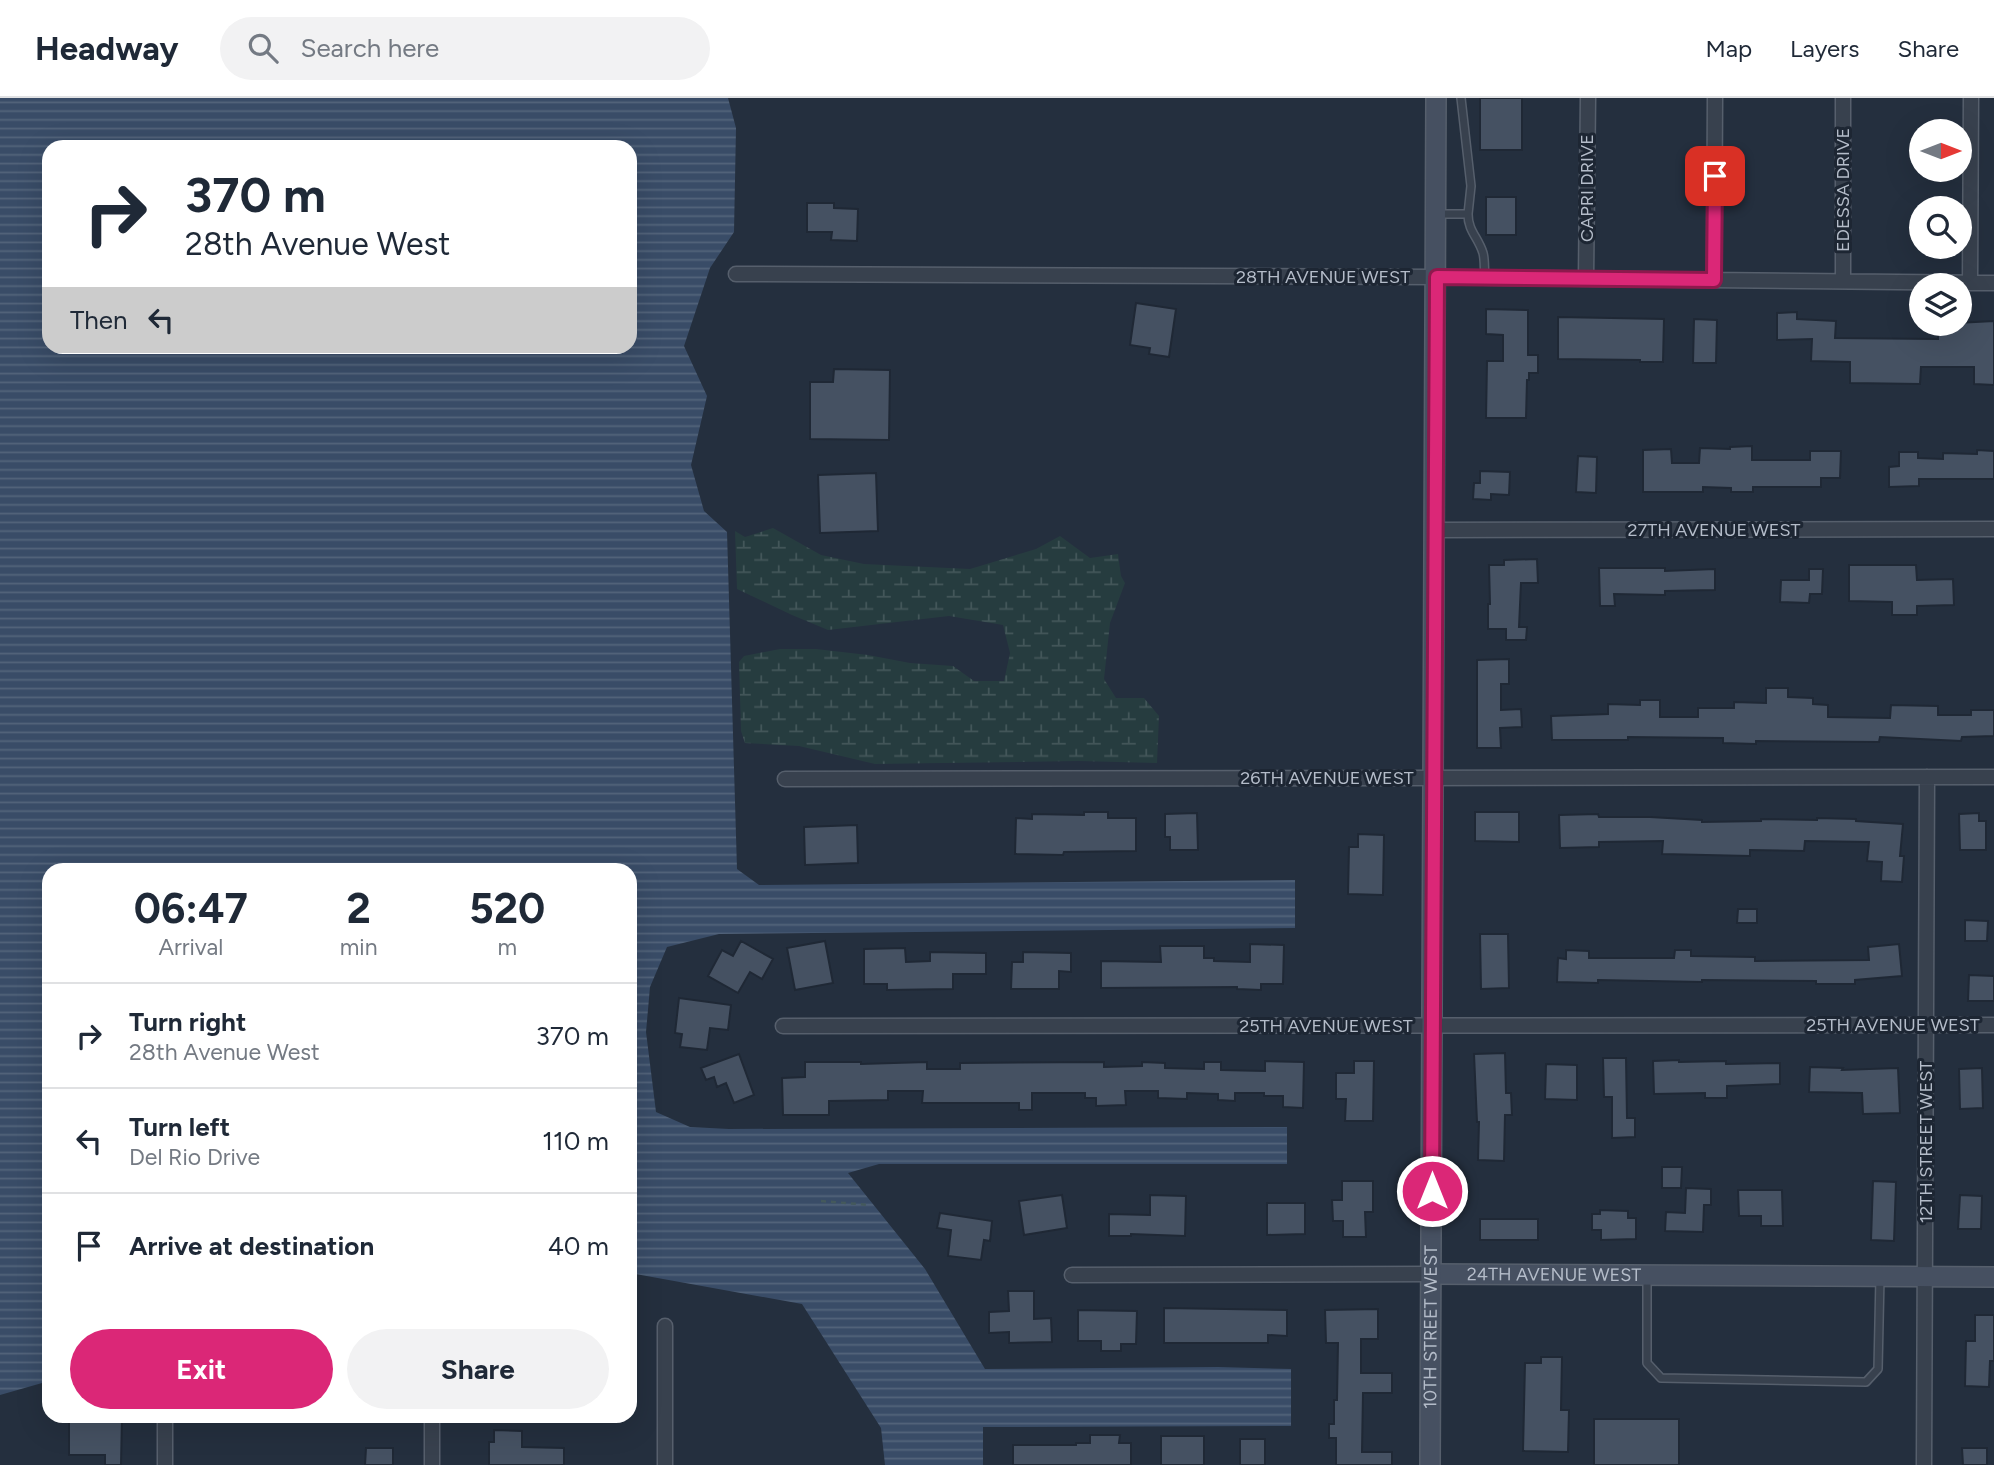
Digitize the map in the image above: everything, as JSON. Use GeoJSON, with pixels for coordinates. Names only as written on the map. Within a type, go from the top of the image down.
{"type":"FeatureCollection","features":[{"type":"Feature","properties":{"kind":"street","name":"10TH STREET WEST"},"geometry":{"type":"LineString","coordinates":[[1430,1465],[1436,98]]}},
{"type":"Feature","properties":{"kind":"street","name":"CAPRI DRIVE"},"geometry":{"type":"LineString","coordinates":[[1586,278],[1588,98]]}},
{"type":"Feature","properties":{"kind":"street"},"geometry":{"type":"LineString","coordinates":[[1714,280],[1715,98]]}},
{"type":"Feature","properties":{"kind":"street","name":"EDESSA DRIVE"},"geometry":{"type":"LineString","coordinates":[[1843,98],[1843,281]]}},
{"type":"Feature","properties":{"kind":"street"},"geometry":{"type":"LineString","coordinates":[[1970,273],[1971,98]]}},
{"type":"Feature","properties":{"kind":"street","name":"28TH AVENUE WEST"},"geometry":{"type":"LineString","coordinates":[[736,274],[1909,282]]}},
{"type":"Feature","properties":{"kind":"street","name":"28TH AVENUE WEST"},"geometry":{"type":"LineString","coordinates":[[1972,283],[1994,283]]}},
{"type":"Feature","properties":{"kind":"street","name":"27TH AVENUE WEST"},"geometry":{"type":"LineString","coordinates":[[1435,530],[1994,529]]}},
{"type":"Feature","properties":{"kind":"street","name":"26TH AVENUE WEST"},"geometry":{"type":"LineString","coordinates":[[785,779],[1994,776]]}},
{"type":"Feature","properties":{"kind":"street","name":"12TH STREET WEST"},"geometry":{"type":"LineString","coordinates":[[1924,1465],[1927,777]]}},
{"type":"Feature","properties":{"kind":"street","name":"25TH AVENUE WEST"},"geometry":{"type":"LineString","coordinates":[[783,1026],[1994,1025]]}},
{"type":"Feature","properties":{"kind":"street","name":"24TH AVENUE WEST"},"geometry":{"type":"LineString","coordinates":[[1072,1275],[1994,1277]]}},
{"type":"Feature","properties":{"kind":"street"},"geometry":{"type":"LineString","coordinates":[[665,1465],[666,1326]]}},
{"type":"Feature","properties":{"kind":"street"},"geometry":{"type":"LineString","coordinates":[[165,1423],[165,1465]]}},
{"type":"Feature","properties":{"kind":"street"},"geometry":{"type":"LineString","coordinates":[[432,1423],[432,1465]]}},
{"type":"Feature","properties":{"kind":"lane"},"geometry":{"type":"LineString","coordinates":[[1461,98],[1471,186],[1468,223],[1484,255],[1485,278]]}},
{"type":"Feature","properties":{"kind":"lane"},"geometry":{"type":"LineString","coordinates":[[1437,214],[1468,214]]}},
{"type":"Feature","properties":{"kind":"lane"},"geometry":{"type":"LineString","coordinates":[[1647,1275],[1647,1363],[1661,1378],[1866,1382],[1878,1369],[1880,1277]]}},
{"type":"Feature","properties":{"kind":"path"},"geometry":{"type":"LineString","coordinates":[[821,1201],[870,1205]]}},
{"type":"Feature","properties":{"kind":"green space"},"geometry":{"type":"Polygon","coordinates":[[[773,528],[821,555],[864,564],[970,569],[1036,549],[1060,536],[1090,558],[1118,554],[1121,576],[1125,583],[1110,623],[1104,679],[1116,698],[1144,698],[1159,716],[1157,763],[1078,761],[875,764],[799,746],[745,743],[741,731],[739,662],[744,656],[780,649],[816,649],[910,663],[953,666],[974,681],[1004,681],[1010,653],[1003,625],[949,616],[828,630],[737,589],[735,531],[745,537],[773,528]]]}},
{"type":"Feature","properties":{"kind":"water"},"geometry":{"type":"Polygon","coordinates":[[[0,98],[728,98],[736,128],[734,232],[710,268],[684,346],[707,396],[691,465],[704,511],[727,532],[737,869],[759,885],[1295,880],[1295,928],[719,934],[667,947],[650,987],[646,1032],[656,1112],[690,1127],[729,1129],[1287,1127],[1287,1164],[879,1164],[848,1173],[925,1269],[985,1369],[1291,1369],[1291,1426],[983,1427],[983,1465],[885,1465],[881,1428],[802,1304],[637,1274],[637,863],[42,863],[42,1383],[0,1395],[0,98]]]}},
{"type":"Feature","properties":{"kind":"building"},"geometry":{"type":"Polygon","coordinates":[[[1480,98],[1522,98],[1522,150],[1480,150],[1480,98]]]}},
{"type":"Feature","properties":{"kind":"building"},"geometry":{"type":"Polygon","coordinates":[[[1486,197],[1516,197],[1516,235],[1486,235],[1486,197]]]}},
{"type":"Feature","properties":{"kind":"building"},"geometry":{"type":"Polygon","coordinates":[[[807,203],[834,203],[834,208],[858,209],[857,241],[831,240],[832,232],[807,232],[807,203]]]}},
{"type":"Feature","properties":{"kind":"building"},"geometry":{"type":"Polygon","coordinates":[[[1136,303],[1176,309],[1169,357],[1149,354],[1150,348],[1130,345],[1136,303]]]}},
{"type":"Feature","properties":{"kind":"building"},"geometry":{"type":"Polygon","coordinates":[[[1486,309],[1528,310],[1528,355],[1538,355],[1538,373],[1529,373],[1527,380],[1526,418],[1486,418],[1487,361],[1503,361],[1503,335],[1486,334],[1486,309]]]}},
{"type":"Feature","properties":{"kind":"building"},"geometry":{"type":"Polygon","coordinates":[[[1797,312],[1797,319],[1836,321],[1835,338],[1938,339],[1938,336],[1972,336],[1972,322],[1994,321],[1994,385],[1974,384],[1974,367],[1921,367],[1920,384],[1850,383],[1850,362],[1811,361],[1812,339],[1777,340],[1777,313],[1797,312]]]}},
{"type":"Feature","properties":{"kind":"building"},"geometry":{"type":"Polygon","coordinates":[[[1558,317],[1664,319],[1663,362],[1558,359],[1558,317]]]}},
{"type":"Feature","properties":{"kind":"building"},"geometry":{"type":"Polygon","coordinates":[[[1694,319],[1717,320],[1716,363],[1693,363],[1694,319]]]}},
{"type":"Feature","properties":{"kind":"building"},"geometry":{"type":"Polygon","coordinates":[[[834,369],[890,370],[889,440],[810,439],[810,382],[833,382],[834,369]]]}},
{"type":"Feature","properties":{"kind":"building"},"geometry":{"type":"Polygon","coordinates":[[[1752,446],[1752,460],[1810,460],[1810,451],[1841,451],[1840,478],[1821,478],[1821,487],[1753,487],[1753,492],[1731,492],[1731,488],[1703,487],[1703,492],[1643,492],[1643,450],[1671,449],[1672,463],[1699,463],[1700,448],[1730,449],[1752,446]]]}},
{"type":"Feature","properties":{"kind":"building"},"geometry":{"type":"Polygon","coordinates":[[[1977,450],[1994,451],[1994,479],[1919,479],[1919,486],[1889,487],[1889,467],[1899,466],[1899,452],[1918,452],[1918,458],[1943,459],[1943,453],[1977,454],[1977,450]]]}},
{"type":"Feature","properties":{"kind":"building"},"geometry":{"type":"Polygon","coordinates":[[[1578,456],[1597,457],[1596,493],[1576,492],[1578,456]]]}},
{"type":"Feature","properties":{"kind":"building"},"geometry":{"type":"Polygon","coordinates":[[[1480,471],[1510,472],[1509,495],[1491,494],[1491,500],[1473,499],[1474,483],[1480,483],[1480,471]]]}},
{"type":"Feature","properties":{"kind":"building"},"geometry":{"type":"Polygon","coordinates":[[[876,473],[878,531],[820,533],[818,475],[876,473]]]}},
{"type":"Feature","properties":{"kind":"building"},"geometry":{"type":"Polygon","coordinates":[[[1537,559],[1538,583],[1521,583],[1519,627],[1527,627],[1526,640],[1506,640],[1506,629],[1488,629],[1489,565],[1504,565],[1504,560],[1537,559]]]}},
{"type":"Feature","properties":{"kind":"building"},"geometry":{"type":"Polygon","coordinates":[[[1849,565],[1916,565],[1917,580],[1953,579],[1954,605],[1917,606],[1917,615],[1892,615],[1892,602],[1849,601],[1849,565]]]}},
{"type":"Feature","properties":{"kind":"building"},"geometry":{"type":"Polygon","coordinates":[[[1599,568],[1665,568],[1665,571],[1715,569],[1715,590],[1665,591],[1665,595],[1614,594],[1615,606],[1600,606],[1599,568]]]}},
{"type":"Feature","properties":{"kind":"building"},"geometry":{"type":"Polygon","coordinates":[[[1809,569],[1823,569],[1822,594],[1810,594],[1809,603],[1780,602],[1781,580],[1809,580],[1809,569]]]}},
{"type":"Feature","properties":{"kind":"building"},"geometry":{"type":"Polygon","coordinates":[[[1509,659],[1509,684],[1501,684],[1501,710],[1521,709],[1522,727],[1500,728],[1501,748],[1477,748],[1477,660],[1509,659]]]}},
{"type":"Feature","properties":{"kind":"building"},"geometry":{"type":"Polygon","coordinates":[[[1766,688],[1788,688],[1788,697],[1813,698],[1813,704],[1828,705],[1828,717],[1890,718],[1891,705],[1938,706],[1938,715],[1971,715],[1971,710],[1994,710],[1994,736],[1962,737],[1961,741],[1880,737],[1879,742],[1756,741],[1756,744],[1723,743],[1723,738],[1628,737],[1628,740],[1552,740],[1551,716],[1608,714],[1608,704],[1640,705],[1640,700],[1660,700],[1660,717],[1698,717],[1698,708],[1734,708],[1734,702],[1766,703],[1766,688]]]}},
{"type":"Feature","properties":{"kind":"building"},"geometry":{"type":"Polygon","coordinates":[[[1084,812],[1108,812],[1108,818],[1136,818],[1136,851],[1064,852],[1063,855],[1015,854],[1016,818],[1032,819],[1032,814],[1084,815],[1084,812]]]}},
{"type":"Feature","properties":{"kind":"building"},"geometry":{"type":"Polygon","coordinates":[[[1475,812],[1519,812],[1519,842],[1475,841],[1475,812]]]}},
{"type":"Feature","properties":{"kind":"building"},"geometry":{"type":"Polygon","coordinates":[[[1197,813],[1198,850],[1170,850],[1170,837],[1165,837],[1165,814],[1197,813]]]}},
{"type":"Feature","properties":{"kind":"building"},"geometry":{"type":"Polygon","coordinates":[[[1979,813],[1979,821],[1986,821],[1986,850],[1960,850],[1959,814],[1979,813]]]}},
{"type":"Feature","properties":{"kind":"building"},"geometry":{"type":"Polygon","coordinates":[[[1598,814],[1599,817],[1650,817],[1702,822],[1817,818],[1903,824],[1900,856],[1904,856],[1902,882],[1881,881],[1882,862],[1867,861],[1869,842],[1805,841],[1804,851],[1750,850],[1750,856],[1662,854],[1663,841],[1599,842],[1599,847],[1560,848],[1559,815],[1598,814]]]}},
{"type":"Feature","properties":{"kind":"building"},"geometry":{"type":"Polygon","coordinates":[[[857,825],[858,863],[805,865],[804,827],[857,825]]]}},
{"type":"Feature","properties":{"kind":"building"},"geometry":{"type":"Polygon","coordinates":[[[1358,834],[1384,835],[1383,895],[1348,894],[1349,847],[1358,847],[1358,834]]]}},
{"type":"Feature","properties":{"kind":"building"},"geometry":{"type":"Polygon","coordinates":[[[1738,909],[1757,909],[1757,923],[1737,923],[1738,909]]]}},
{"type":"Feature","properties":{"kind":"building"},"geometry":{"type":"Polygon","coordinates":[[[1965,920],[1988,921],[1987,941],[1965,941],[1965,920]]]}},
{"type":"Feature","properties":{"kind":"building"},"geometry":{"type":"Polygon","coordinates":[[[1480,934],[1508,934],[1509,988],[1481,989],[1480,934]]]}},
{"type":"Feature","properties":{"kind":"building"},"geometry":{"type":"Polygon","coordinates":[[[741,941],[773,959],[762,979],[750,972],[738,993],[708,976],[722,950],[733,956],[741,941]]]}},
{"type":"Feature","properties":{"kind":"building"},"geometry":{"type":"Polygon","coordinates":[[[825,941],[833,983],[795,990],[787,948],[825,941]]]}},
{"type":"Feature","properties":{"kind":"building"},"geometry":{"type":"Polygon","coordinates":[[[1250,944],[1284,945],[1283,984],[1261,984],[1261,990],[1237,987],[1101,988],[1101,961],[1161,962],[1160,946],[1204,946],[1204,958],[1214,958],[1214,961],[1250,962],[1250,944]]]}},
{"type":"Feature","properties":{"kind":"building"},"geometry":{"type":"Polygon","coordinates":[[[1899,944],[1902,976],[1855,980],[1855,984],[1702,980],[1557,982],[1558,958],[1566,959],[1566,950],[1589,951],[1589,958],[1674,958],[1675,950],[1691,950],[1691,956],[1755,957],[1755,961],[1869,960],[1868,947],[1899,944]]]}},
{"type":"Feature","properties":{"kind":"building"},"geometry":{"type":"Polygon","coordinates":[[[905,948],[906,962],[930,961],[930,952],[986,953],[986,974],[953,974],[953,989],[887,990],[887,984],[864,984],[864,949],[905,948]]]}},
{"type":"Feature","properties":{"kind":"building"},"geometry":{"type":"Polygon","coordinates":[[[1023,952],[1071,953],[1071,972],[1059,971],[1059,989],[1011,989],[1012,962],[1023,962],[1023,952]]]}},
{"type":"Feature","properties":{"kind":"building"},"geometry":{"type":"Polygon","coordinates":[[[1969,975],[1994,976],[1994,1001],[1968,1001],[1969,975]]]}},
{"type":"Feature","properties":{"kind":"building"},"geometry":{"type":"Polygon","coordinates":[[[679,998],[731,1005],[728,1030],[710,1028],[707,1050],[680,1047],[682,1034],[675,1033],[679,998]]]}},
{"type":"Feature","properties":{"kind":"building"},"geometry":{"type":"Polygon","coordinates":[[[1505,1053],[1506,1093],[1511,1093],[1512,1115],[1505,1115],[1504,1161],[1478,1160],[1479,1122],[1474,1054],[1505,1053]]]}},
{"type":"Feature","properties":{"kind":"building"},"geometry":{"type":"Polygon","coordinates":[[[739,1054],[754,1095],[734,1103],[726,1083],[717,1087],[714,1077],[706,1080],[701,1068],[739,1054]]]}},
{"type":"Feature","properties":{"kind":"building"},"geometry":{"type":"Polygon","coordinates":[[[1603,1058],[1626,1058],[1627,1118],[1635,1118],[1635,1137],[1612,1138],[1612,1097],[1604,1097],[1603,1058]]]}},
{"type":"Feature","properties":{"kind":"building"},"geometry":{"type":"Polygon","coordinates":[[[1265,1061],[1304,1062],[1303,1108],[1283,1107],[1283,1096],[1264,1096],[1264,1093],[1235,1093],[1235,1101],[1218,1100],[1218,1094],[1187,1093],[1187,1099],[1158,1098],[1158,1091],[1125,1091],[1126,1105],[1096,1106],[1096,1098],[1085,1098],[1085,1093],[1032,1093],[1032,1110],[1019,1110],[1019,1103],[922,1103],[923,1091],[888,1091],[888,1100],[829,1101],[829,1115],[783,1115],[782,1078],[805,1077],[805,1062],[927,1062],[927,1069],[960,1069],[960,1063],[1104,1062],[1104,1067],[1142,1066],[1142,1062],[1165,1063],[1165,1068],[1204,1069],[1204,1062],[1221,1062],[1221,1070],[1265,1071],[1265,1061]]]}},
{"type":"Feature","properties":{"kind":"building"},"geometry":{"type":"Polygon","coordinates":[[[1354,1061],[1374,1061],[1373,1121],[1345,1121],[1346,1099],[1336,1099],[1336,1073],[1354,1073],[1354,1061]]]}},
{"type":"Feature","properties":{"kind":"building"},"geometry":{"type":"Polygon","coordinates":[[[1653,1061],[1726,1061],[1726,1064],[1780,1063],[1780,1084],[1727,1086],[1727,1098],[1705,1098],[1705,1093],[1654,1094],[1653,1061]]]}},
{"type":"Feature","properties":{"kind":"building"},"geometry":{"type":"Polygon","coordinates":[[[1546,1064],[1577,1065],[1577,1100],[1545,1099],[1546,1064]]]}},
{"type":"Feature","properties":{"kind":"building"},"geometry":{"type":"Polygon","coordinates":[[[1810,1067],[1843,1068],[1842,1070],[1898,1068],[1900,1113],[1863,1114],[1862,1093],[1809,1092],[1810,1067]]]}},
{"type":"Feature","properties":{"kind":"building"},"geometry":{"type":"Polygon","coordinates":[[[1982,1068],[1983,1108],[1960,1109],[1959,1069],[1982,1068]]]}},
{"type":"Feature","properties":{"kind":"building"},"geometry":{"type":"Polygon","coordinates":[[[1662,1167],[1682,1167],[1681,1188],[1662,1188],[1662,1167]]]}},
{"type":"Feature","properties":{"kind":"building"},"geometry":{"type":"Polygon","coordinates":[[[1342,1181],[1373,1181],[1373,1212],[1365,1212],[1366,1237],[1343,1237],[1343,1221],[1333,1221],[1332,1200],[1342,1200],[1342,1181]]]}},
{"type":"Feature","properties":{"kind":"building"},"geometry":{"type":"Polygon","coordinates":[[[1873,1181],[1896,1182],[1894,1241],[1871,1240],[1873,1181]]]}},
{"type":"Feature","properties":{"kind":"building"},"geometry":{"type":"Polygon","coordinates":[[[1686,1188],[1711,1189],[1711,1205],[1704,1205],[1703,1232],[1665,1231],[1666,1212],[1685,1213],[1686,1188]]]}},
{"type":"Feature","properties":{"kind":"building"},"geometry":{"type":"Polygon","coordinates":[[[1738,1190],[1782,1190],[1783,1226],[1761,1226],[1761,1216],[1739,1216],[1738,1190]]]}},
{"type":"Feature","properties":{"kind":"building"},"geometry":{"type":"Polygon","coordinates":[[[1062,1195],[1067,1228],[1024,1235],[1019,1201],[1062,1195]]]}},
{"type":"Feature","properties":{"kind":"building"},"geometry":{"type":"Polygon","coordinates":[[[1150,1195],[1186,1196],[1185,1236],[1109,1236],[1109,1214],[1150,1215],[1150,1195]]]}},
{"type":"Feature","properties":{"kind":"building"},"geometry":{"type":"Polygon","coordinates":[[[1960,1195],[1982,1196],[1981,1229],[1958,1229],[1960,1195]]]}},
{"type":"Feature","properties":{"kind":"building"},"geometry":{"type":"Polygon","coordinates":[[[1267,1203],[1305,1203],[1305,1234],[1267,1235],[1267,1203]]]}},
{"type":"Feature","properties":{"kind":"building"},"geometry":{"type":"Polygon","coordinates":[[[1600,1210],[1628,1211],[1628,1218],[1636,1218],[1636,1239],[1601,1240],[1601,1230],[1592,1230],[1592,1214],[1600,1214],[1600,1210]]]}},
{"type":"Feature","properties":{"kind":"building"},"geometry":{"type":"Polygon","coordinates":[[[940,1213],[992,1221],[990,1241],[984,1240],[981,1260],[948,1256],[951,1230],[937,1228],[940,1213]]]}},
{"type":"Feature","properties":{"kind":"building"},"geometry":{"type":"Polygon","coordinates":[[[1480,1219],[1538,1219],[1538,1240],[1480,1240],[1480,1219]]]}},
{"type":"Feature","properties":{"kind":"building"},"geometry":{"type":"Polygon","coordinates":[[[1008,1291],[1034,1291],[1034,1319],[1051,1318],[1052,1342],[1009,1343],[1009,1332],[989,1333],[989,1312],[1009,1311],[1008,1291]]]}},
{"type":"Feature","properties":{"kind":"building"},"geometry":{"type":"Polygon","coordinates":[[[1164,1308],[1287,1310],[1287,1336],[1268,1335],[1268,1343],[1164,1343],[1164,1308]]]}},
{"type":"Feature","properties":{"kind":"building"},"geometry":{"type":"Polygon","coordinates":[[[1378,1309],[1378,1339],[1361,1339],[1361,1373],[1392,1373],[1392,1393],[1363,1393],[1362,1452],[1392,1452],[1392,1465],[1336,1465],[1336,1438],[1329,1438],[1329,1424],[1334,1424],[1334,1400],[1337,1400],[1338,1343],[1326,1343],[1325,1310],[1378,1309]]]}},
{"type":"Feature","properties":{"kind":"building"},"geometry":{"type":"Polygon","coordinates":[[[1078,1310],[1137,1311],[1136,1344],[1121,1344],[1121,1351],[1101,1351],[1101,1341],[1078,1341],[1078,1310]]]}},
{"type":"Feature","properties":{"kind":"building"},"geometry":{"type":"Polygon","coordinates":[[[1975,1315],[1994,1315],[1994,1361],[1990,1361],[1989,1387],[1965,1386],[1966,1341],[1975,1341],[1975,1315]]]}},
{"type":"Feature","properties":{"kind":"building"},"geometry":{"type":"Polygon","coordinates":[[[1541,1357],[1562,1357],[1561,1410],[1569,1410],[1568,1452],[1523,1451],[1525,1363],[1541,1363],[1541,1357]]]}},
{"type":"Feature","properties":{"kind":"building"},"geometry":{"type":"Polygon","coordinates":[[[1594,1419],[1679,1419],[1679,1465],[1594,1465],[1594,1419]]]}},
{"type":"Feature","properties":{"kind":"building"},"geometry":{"type":"Polygon","coordinates":[[[69,1423],[122,1423],[121,1465],[105,1465],[105,1455],[69,1455],[69,1423]]]}},
{"type":"Feature","properties":{"kind":"building"},"geometry":{"type":"Polygon","coordinates":[[[494,1430],[522,1431],[522,1447],[564,1448],[564,1465],[489,1465],[489,1442],[494,1442],[494,1430]]]}},
{"type":"Feature","properties":{"kind":"building"},"geometry":{"type":"Polygon","coordinates":[[[1090,1435],[1120,1435],[1119,1443],[1131,1443],[1131,1465],[1013,1465],[1013,1445],[1076,1445],[1090,1443],[1090,1435]]]}},
{"type":"Feature","properties":{"kind":"building"},"geometry":{"type":"Polygon","coordinates":[[[1161,1436],[1204,1436],[1204,1465],[1161,1465],[1161,1436]]]}},
{"type":"Feature","properties":{"kind":"building"},"geometry":{"type":"Polygon","coordinates":[[[1240,1439],[1265,1439],[1265,1465],[1240,1465],[1240,1439]]]}},
{"type":"Feature","properties":{"kind":"building"},"geometry":{"type":"Polygon","coordinates":[[[366,1448],[393,1448],[393,1465],[365,1465],[366,1448]]]}},
{"type":"Feature","properties":{"kind":"building"},"geometry":{"type":"Polygon","coordinates":[[[1962,1448],[1987,1448],[1987,1465],[1963,1465],[1962,1448]]]}},
{"type":"Feature","properties":{"kind":"route"},"geometry":{"type":"LineString","coordinates":[[1432,1191],[1437,277],[1714,280],[1715,176]]}}]}
